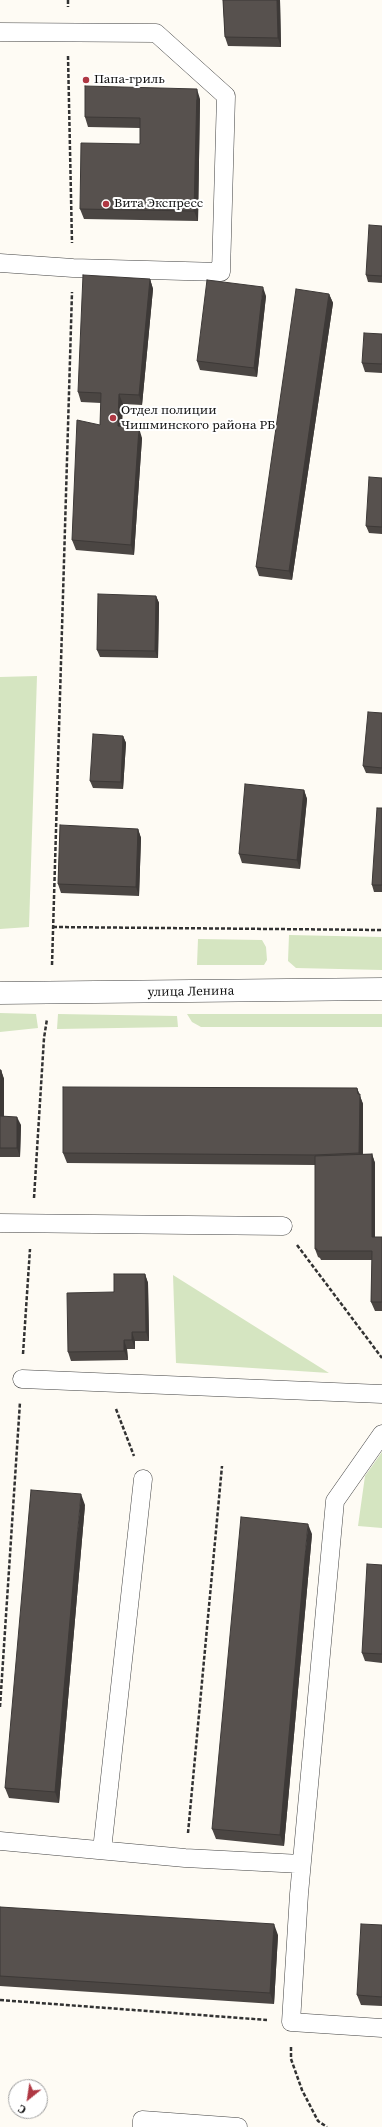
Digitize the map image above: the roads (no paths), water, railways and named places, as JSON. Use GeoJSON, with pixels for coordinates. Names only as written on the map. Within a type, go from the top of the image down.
{"type":"FeatureCollection","features":[{"type":"Feature","properties":{"kind":"street","name":"улица Ленина"},"geometry":{"type":"LineString","coordinates":[[0,993],[51,994],[382,989]]}},
{"type":"Feature","properties":{"kind":"lane"},"geometry":{"type":"LineString","coordinates":[[0,32],[156,33],[226,96],[221,272],[73,268],[0,263]]}},
{"type":"Feature","properties":{"kind":"lane"},"geometry":{"type":"LineString","coordinates":[[0,1223],[283,1226]]}},
{"type":"Feature","properties":{"kind":"lane"},"geometry":{"type":"LineString","coordinates":[[22,1380],[106,1382],[382,1394]]}},
{"type":"Feature","properties":{"kind":"lane"},"geometry":{"type":"LineString","coordinates":[[382,1434],[335,1501],[301,1864],[291,2022],[382,2028]]}},
{"type":"Feature","properties":{"kind":"lane"},"geometry":{"type":"LineString","coordinates":[[102,1850],[142,1479]]}},
{"type":"Feature","properties":{"kind":"lane"},"geometry":{"type":"LineString","coordinates":[[0,1841],[185,1858],[301,1864]]}},
{"type":"Feature","properties":{"kind":"lane"},"geometry":{"type":"LineString","coordinates":[[142,2127],[142,2120],[238,2127]]}},
{"type":"Feature","properties":{"kind":"place","name":"Папа-гриль"},"geometry":{"type":"Point","coordinates":[86,80]}},
{"type":"Feature","properties":{"kind":"place","name":"Вита Экспресс"},"geometry":{"type":"Point","coordinates":[106,204]}},
{"type":"Feature","properties":{"kind":"place","name":"Отдел полиции Чишминского района РБ"},"geometry":{"type":"Point","coordinates":[113,418]}}]}
